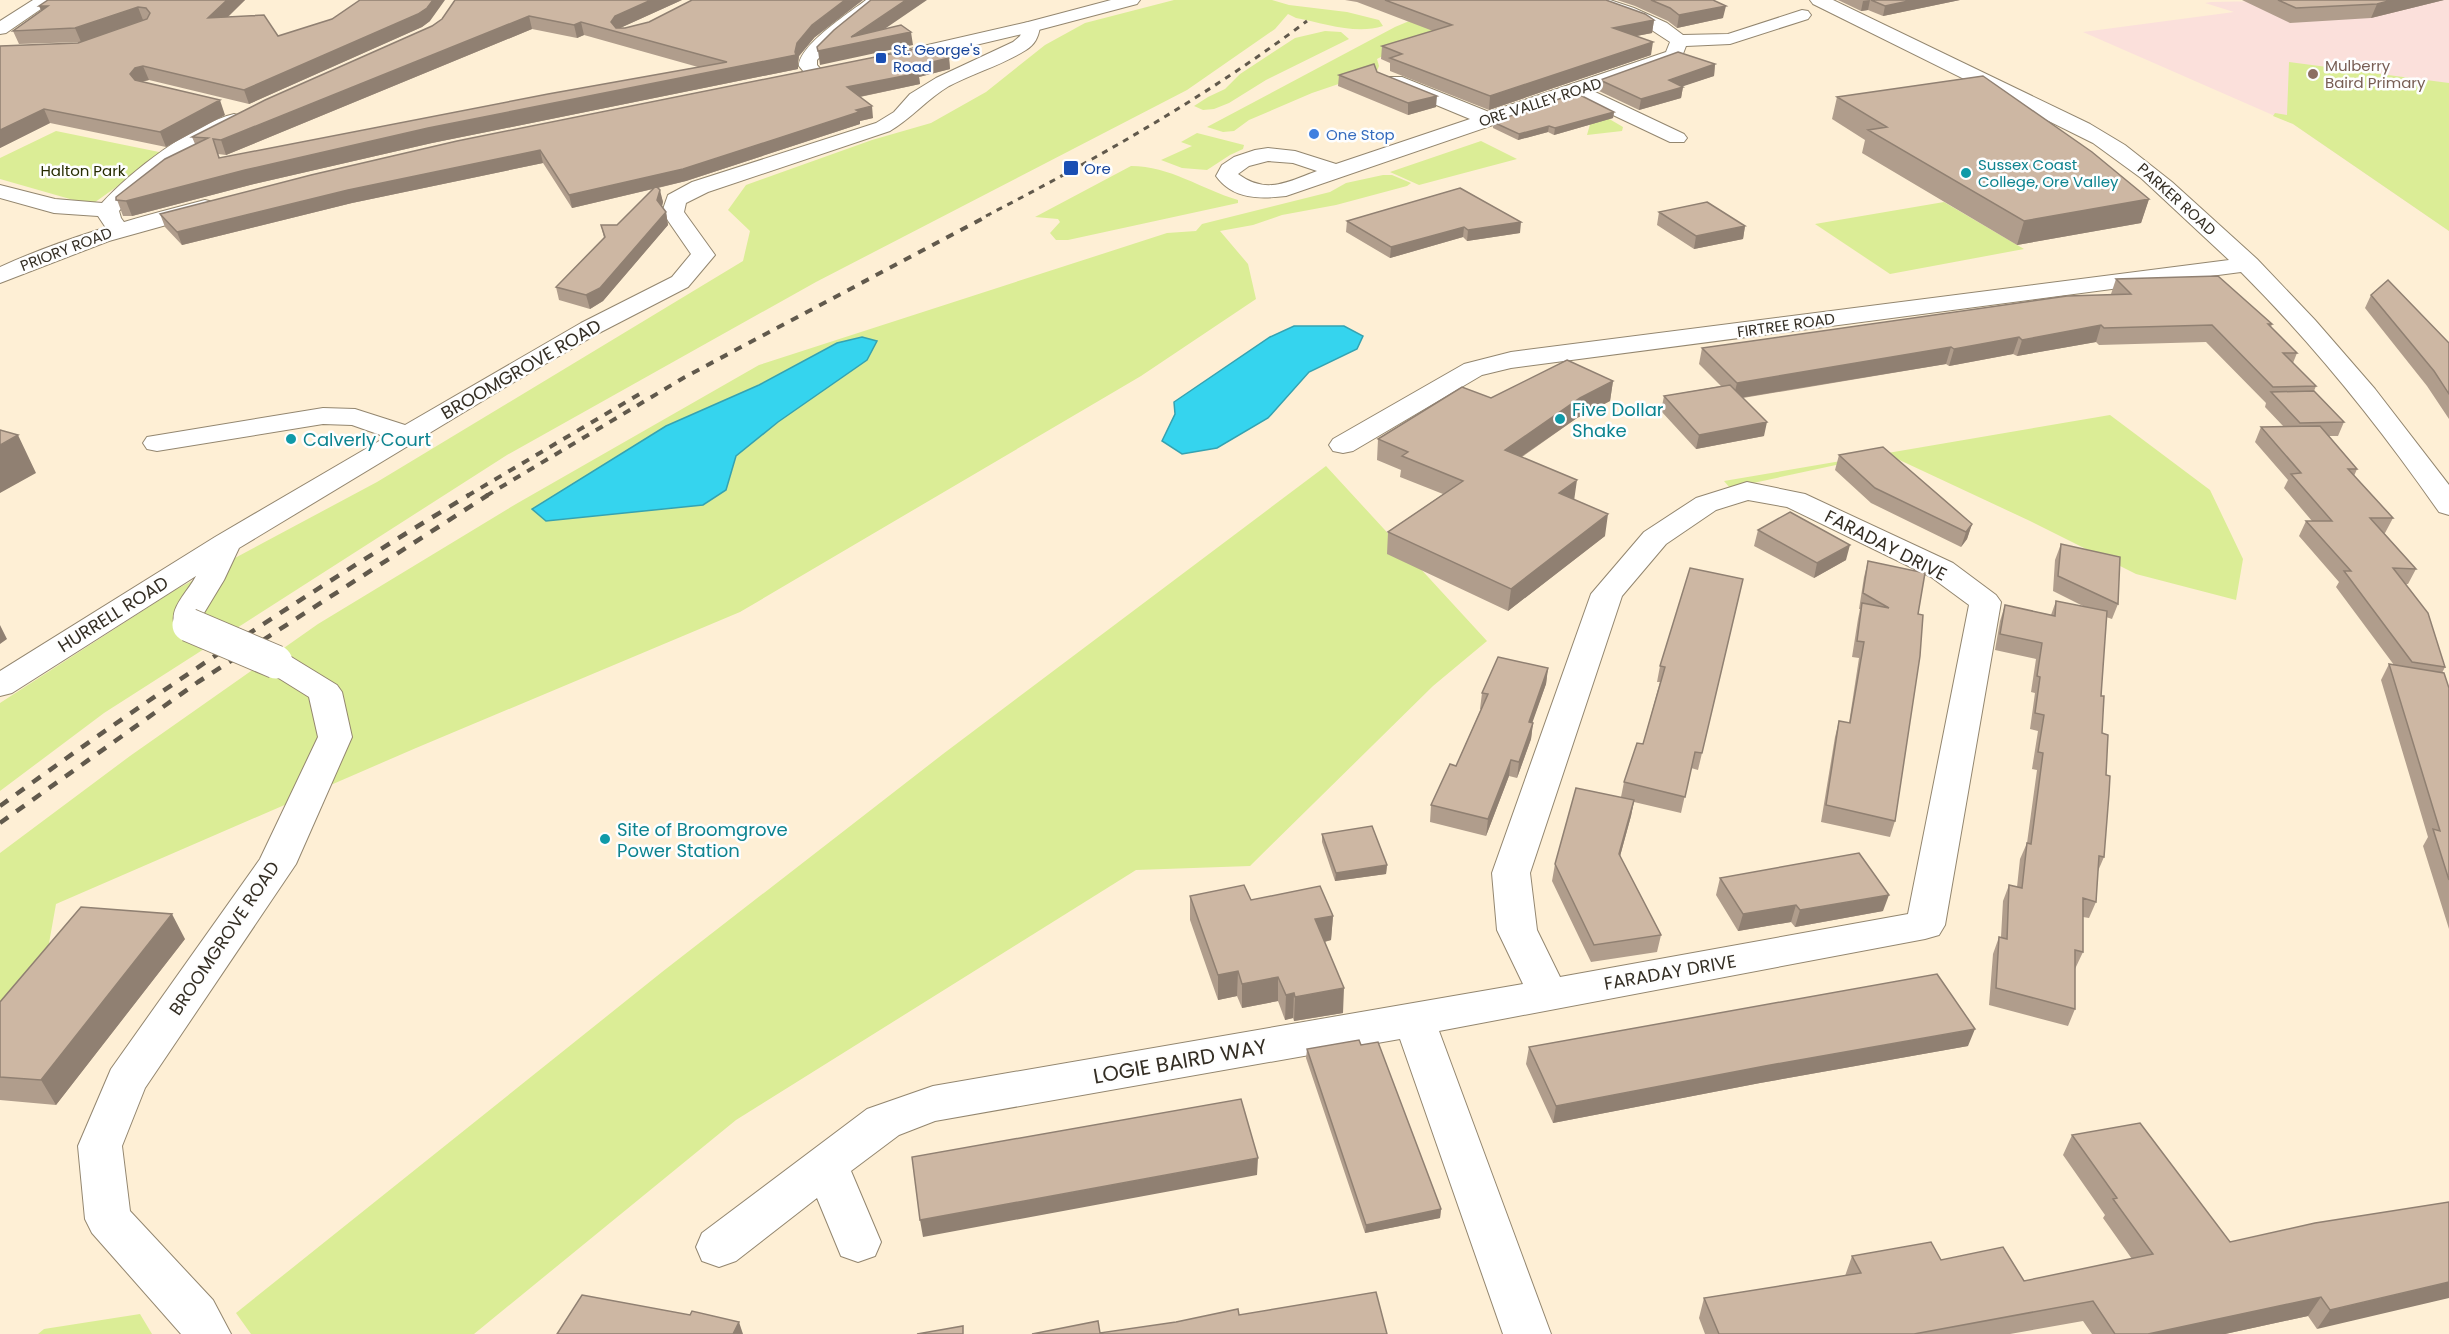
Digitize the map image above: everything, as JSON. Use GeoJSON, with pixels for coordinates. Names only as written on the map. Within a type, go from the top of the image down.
{"type":"FeatureCollection","features":[{"type":"Feature","properties":{"kind":"street"},"geometry":{"type":"LineString","coordinates":[[0,29],[45,0]]}},
{"type":"Feature","properties":{"kind":"street"},"geometry":{"type":"LineString","coordinates":[[816,74],[808,66],[808,59],[828,38],[877,0]]}},
{"type":"Feature","properties":{"kind":"street"},"geometry":{"type":"LineString","coordinates":[[872,63],[1031,27],[1131,0]]}},
{"type":"Feature","properties":{"kind":"street"},"geometry":{"type":"LineString","coordinates":[[1594,0],[1659,26],[1679,41],[1730,39],[1802,15]]}},
{"type":"Feature","properties":{"kind":"street","name":"PARKER ROAD"},"geometry":{"type":"LineString","coordinates":[[1819,0],[2100,138],[2158,179],[2249,264],[2313,330],[2382,413],[2449,506]]}},
{"type":"Feature","properties":{"kind":"street","name":"BROOMGROVE ROAD"},"geometry":{"type":"LineString","coordinates":[[207,1334],[196,1315],[108,1219],[100,1146],[126,1081],[277,864],[335,737],[326,692],[276,662],[189,625],[188,613],[209,580],[226,543],[590,327],[680,282],[703,255],[673,212],[676,200],[700,187],[883,127],[901,116],[917,98],[934,87],[1019,46],[1029,38],[1031,27]]}},
{"type":"Feature","properties":{"kind":"street","name":"ORE VALLEY ROAD"},"geometry":{"type":"LineString","coordinates":[[1335,171],[1659,62],[1674,55],[1679,41]]}},
{"type":"Feature","properties":{"kind":"street"},"geometry":{"type":"LineString","coordinates":[[794,79],[838,70]]}},
{"type":"Feature","properties":{"kind":"street"},"geometry":{"type":"LineString","coordinates":[[1384,77],[1488,119]]}},
{"type":"Feature","properties":{"kind":"street"},"geometry":{"type":"LineString","coordinates":[[1576,90],[1677,138]]}},
{"type":"Feature","properties":{"kind":"street","name":"PRIORY ROAD"},"geometry":{"type":"LineString","coordinates":[[0,276],[113,219],[124,191],[165,158],[250,112],[223,106]]}},
{"type":"Feature","properties":{"kind":"street"},"geometry":{"type":"LineString","coordinates":[[0,190],[54,206],[113,219],[218,203]]}},
{"type":"Feature","properties":{"kind":"street","name":"FIRTREE ROAD"},"geometry":{"type":"LineString","coordinates":[[1343,445],[1473,369],[1511,360],[2249,264]]}},
{"type":"Feature","properties":{"kind":"street"},"geometry":{"type":"LineString","coordinates":[[157,443],[323,416],[355,417],[408,435]]}},
{"type":"Feature","properties":{"kind":"street","name":"FARADAY DRIVE"},"geometry":{"type":"LineString","coordinates":[[1747,491],[1796,500],[1942,570],[1985,602],[1925,925],[1550,995],[1517,930],[1511,873],[1607,594],[1655,538],[1706,504],[1747,491]]}},
{"type":"Feature","properties":{"kind":"street","name":"HURRELL ROAD"},"geometry":{"type":"LineString","coordinates":[[0,686],[226,543]]}},
{"type":"Feature","properties":{"kind":"street","name":"LOGIE BAIRD WAY"},"geometry":{"type":"LineString","coordinates":[[719,1247],[884,1122],[933,1104],[1550,995]]}},
{"type":"Feature","properties":{"kind":"street"},"geometry":{"type":"LineString","coordinates":[[1414,1020],[1527,1334]]}},
{"type":"Feature","properties":{"kind":"street"},"geometry":{"type":"LineString","coordinates":[[826,1165],[858,1242]]}},
{"type":"Feature","properties":{"kind":"shaded area","name":"Mulberry Baird Primary"},"geometry":{"type":"Polygon","coordinates":[[[2449,0],[2449,231],[2293,124],[2083,32],[2234,12],[2205,3],[2211,2],[2449,0]]]}},
{"type":"Feature","properties":{"kind":"green space"},"geometry":{"type":"Polygon","coordinates":[[[1174,0],[1272,0],[1289,5],[1347,12],[1379,20],[1383,26],[1351,29],[1296,18],[1288,14],[1275,29],[1187,90],[816,282],[507,455],[104,713],[0,791],[0,703],[175,590],[377,482],[743,261],[750,231],[728,210],[746,185],[872,140],[931,123],[986,92],[1045,45],[1085,23],[1174,0]]]}},
{"type":"Feature","properties":{"kind":"green space"},"geometry":{"type":"Polygon","coordinates":[[[1459,0],[1551,0],[1400,47],[1377,59],[1379,66],[1377,71],[1312,93],[1249,120],[1234,131],[1223,132],[1207,127],[1395,27],[1459,0]]]}},
{"type":"Feature","properties":{"kind":"green space"},"geometry":{"type":"Polygon","coordinates":[[[1325,31],[1341,32],[1349,39],[1266,80],[1229,103],[1214,109],[1203,110],[1194,106],[1225,89],[1240,74],[1295,38],[1325,31]]]}},
{"type":"Feature","properties":{"kind":"green space"},"geometry":{"type":"Polygon","coordinates":[[[2289,62],[2449,83],[2449,231],[2293,124],[2273,116],[2275,113],[2287,115],[2289,62]]]}},
{"type":"Feature","properties":{"kind":"green space"},"geometry":{"type":"Polygon","coordinates":[[[1594,110],[1623,127],[1622,131],[1587,135],[1594,110]]]}},
{"type":"Feature","properties":{"kind":"green space","name":"Halton Park"},"geometry":{"type":"Polygon","coordinates":[[[56,131],[164,153],[91,205],[0,179],[0,158],[56,131]]]}},
{"type":"Feature","properties":{"kind":"green space"},"geometry":{"type":"Polygon","coordinates":[[[1197,133],[1244,145],[1243,149],[1207,170],[1182,168],[1161,160],[1192,146],[1181,142],[1197,133]]]}},
{"type":"Feature","properties":{"kind":"green space"},"geometry":{"type":"Polygon","coordinates":[[[1481,141],[1517,159],[1419,185],[1390,172],[1481,141]]]}},
{"type":"Feature","properties":{"kind":"green space"},"geometry":{"type":"Polygon","coordinates":[[[1131,166],[1172,174],[1238,200],[1238,203],[1068,240],[1056,240],[1050,233],[1060,222],[1058,219],[1035,217],[1131,166]]]}},
{"type":"Feature","properties":{"kind":"green space"},"geometry":{"type":"Polygon","coordinates":[[[1392,175],[1411,183],[1336,205],[1282,215],[1253,225],[1220,231],[1248,264],[1256,299],[1141,376],[740,612],[416,748],[56,904],[46,960],[0,1018],[0,853],[130,756],[318,624],[516,504],[759,365],[1167,233],[1196,231],[1202,224],[1330,192],[1346,183],[1392,175]]]}},
{"type":"Feature","properties":{"kind":"green space"},"geometry":{"type":"Polygon","coordinates":[[[1944,202],[2024,249],[1890,274],[1815,224],[1944,202]]]}},
{"type":"Feature","properties":{"kind":"green space"},"geometry":{"type":"Polygon","coordinates":[[[2110,415],[2210,490],[2243,559],[2236,600],[2136,574],[1893,457],[1836,465],[1730,488],[1724,481],[2110,415]]]}},
{"type":"Feature","properties":{"kind":"green space"},"geometry":{"type":"Polygon","coordinates":[[[1326,466],[1487,641],[1433,686],[1250,866],[1136,870],[736,1120],[474,1334],[251,1334],[236,1313],[662,972],[943,754],[1326,466]]]}},
{"type":"Feature","properties":{"kind":"green space"},"geometry":{"type":"Polygon","coordinates":[[[140,1314],[152,1334],[38,1334],[44,1329],[140,1314]]]}},
{"type":"Feature","properties":{"kind":"water"},"geometry":{"type":"Polygon","coordinates":[[[1294,326],[1344,326],[1363,336],[1357,349],[1309,372],[1268,418],[1217,448],[1182,454],[1162,441],[1175,414],[1174,402],[1270,337],[1294,326]]]}},
{"type":"Feature","properties":{"kind":"water"},"geometry":{"type":"Polygon","coordinates":[[[862,337],[877,341],[867,360],[778,422],[736,456],[726,490],[703,505],[546,521],[532,509],[666,426],[759,385],[837,343],[862,337]]]}},
{"type":"Feature","properties":{"kind":"building"},"geometry":{"type":"Polygon","coordinates":[[[48,0],[227,0],[208,18],[264,15],[278,36],[332,19],[360,0],[433,0],[418,14],[244,90],[143,66],[135,68],[130,74],[135,80],[220,100],[160,132],[44,109],[0,130],[0,46],[78,43],[147,19],[150,13],[146,8],[138,7],[75,28],[13,31],[48,6],[39,6],[48,0]]]}},
{"type":"Feature","properties":{"kind":"building"},"geometry":{"type":"Polygon","coordinates":[[[455,0],[651,0],[615,16],[611,22],[616,28],[625,28],[649,22],[692,0],[845,0],[812,25],[797,43],[796,55],[428,128],[245,170],[126,201],[116,200],[116,197],[165,159],[208,138],[192,137],[265,100],[432,26],[442,19],[455,0]],[[529,16],[221,140],[213,139],[219,158],[727,62],[581,22],[574,25],[529,16]]]}},
{"type":"Feature","properties":{"kind":"building"},"geometry":{"type":"Polygon","coordinates":[[[871,0],[906,0],[851,37],[901,25],[911,32],[818,51],[817,47],[834,30],[871,0]]]}},
{"type":"Feature","properties":{"kind":"building"},"geometry":{"type":"Polygon","coordinates":[[[1385,0],[1606,0],[1645,14],[1654,20],[1613,28],[1653,42],[1490,96],[1390,58],[1402,54],[1382,46],[1452,25],[1385,0]]]}},
{"type":"Feature","properties":{"kind":"building"},"geometry":{"type":"Polygon","coordinates":[[[1651,0],[1713,0],[1726,6],[1679,15],[1670,8],[1651,0]]]}},
{"type":"Feature","properties":{"kind":"building"},"geometry":{"type":"Polygon","coordinates":[[[1871,0],[1913,0],[1885,6],[1871,0]]]}},
{"type":"Feature","properties":{"kind":"building"},"geometry":{"type":"Polygon","coordinates":[[[2278,0],[2392,0],[2377,4],[2296,8],[2278,0]]]}},
{"type":"Feature","properties":{"kind":"building"},"geometry":{"type":"Polygon","coordinates":[[[930,46],[949,58],[911,67],[919,73],[847,87],[872,106],[856,110],[859,112],[683,169],[569,195],[540,150],[348,190],[177,232],[160,214],[311,175],[457,141],[930,46]]]}},
{"type":"Feature","properties":{"kind":"building"},"geometry":{"type":"Polygon","coordinates":[[[1678,52],[1715,64],[1669,80],[1683,87],[1641,99],[1600,80],[1678,52]]]}},
{"type":"Feature","properties":{"kind":"building"},"geometry":{"type":"Polygon","coordinates":[[[1374,64],[1377,72],[1437,96],[1408,103],[1339,75],[1374,64]]]}},
{"type":"Feature","properties":{"kind":"building"},"geometry":{"type":"Polygon","coordinates":[[[1983,76],[2092,152],[2149,199],[2024,221],[1868,130],[1887,127],[1837,97],[1983,76]]]}},
{"type":"Feature","properties":{"kind":"building"},"geometry":{"type":"Polygon","coordinates":[[[1576,93],[1614,112],[1555,128],[1549,126],[1519,134],[1493,122],[1576,93]]]}},
{"type":"Feature","properties":{"kind":"building"},"geometry":{"type":"Polygon","coordinates":[[[656,186],[660,190],[657,200],[666,212],[600,288],[586,295],[556,287],[605,237],[601,225],[617,225],[656,186]]]}},
{"type":"Feature","properties":{"kind":"building"},"geometry":{"type":"Polygon","coordinates":[[[1460,188],[1521,222],[1468,230],[1464,227],[1391,247],[1347,221],[1460,188]]]}},
{"type":"Feature","properties":{"kind":"building"},"geometry":{"type":"Polygon","coordinates":[[[1707,202],[1745,226],[1696,236],[1659,212],[1707,202]]]}},
{"type":"Feature","properties":{"kind":"building"},"geometry":{"type":"Polygon","coordinates":[[[2218,276],[2272,324],[2268,324],[2297,353],[2283,353],[2316,386],[2273,387],[2212,325],[2104,328],[2101,325],[2022,340],[2019,337],[1954,349],[1951,347],[1737,383],[1702,348],[2067,296],[2131,294],[2116,279],[2218,276]]]}},
{"type":"Feature","properties":{"kind":"building"},"geometry":{"type":"Polygon","coordinates":[[[2388,280],[2449,343],[2449,394],[2434,371],[2371,295],[2388,280]]]}},
{"type":"Feature","properties":{"kind":"building"},"geometry":{"type":"Polygon","coordinates":[[[1567,360],[1613,381],[1580,398],[1505,450],[1577,480],[1559,493],[1608,514],[1511,589],[1388,532],[1463,481],[1402,456],[1408,452],[1378,439],[1462,387],[1491,398],[1567,360]]]}},
{"type":"Feature","properties":{"kind":"building"},"geometry":{"type":"Polygon","coordinates":[[[1730,385],[1767,422],[1699,435],[1664,396],[1730,385]]]}},
{"type":"Feature","properties":{"kind":"building"},"geometry":{"type":"Polygon","coordinates":[[[2314,391],[2344,422],[2300,423],[2271,392],[2314,391]]]}},
{"type":"Feature","properties":{"kind":"building"},"geometry":{"type":"Polygon","coordinates":[[[2320,426],[2357,469],[2348,469],[2393,518],[2370,518],[2416,569],[2393,568],[2428,613],[2445,667],[2412,662],[2344,571],[2351,571],[2306,521],[2332,521],[2291,474],[2301,473],[2261,427],[2320,426]]]}},
{"type":"Feature","properties":{"kind":"building"},"geometry":{"type":"Polygon","coordinates":[[[0,430],[18,435],[0,445],[0,430]]]}},
{"type":"Feature","properties":{"kind":"building"},"geometry":{"type":"Polygon","coordinates":[[[1883,447],[1972,524],[1966,532],[1875,488],[1839,455],[1883,447]]]}},
{"type":"Feature","properties":{"kind":"building"},"geometry":{"type":"Polygon","coordinates":[[[1790,512],[1850,545],[1817,563],[1758,530],[1790,512]]]}},
{"type":"Feature","properties":{"kind":"building"},"geometry":{"type":"Polygon","coordinates":[[[2061,544],[2120,557],[2118,604],[2058,576],[2061,544]]]}},
{"type":"Feature","properties":{"kind":"building"},"geometry":{"type":"Polygon","coordinates":[[[1868,561],[1925,573],[1918,614],[1923,615],[1920,656],[1895,821],[1826,805],[1839,721],[1850,723],[1864,642],[1857,641],[1862,603],[1889,608],[1863,593],[1868,561]]]}},
{"type":"Feature","properties":{"kind":"building"},"geometry":{"type":"Polygon","coordinates":[[[1690,568],[1743,579],[1702,753],[1695,752],[1685,797],[1624,782],[1637,743],[1643,744],[1665,667],[1660,666],[1690,568]]]}},
{"type":"Feature","properties":{"kind":"building"},"geometry":{"type":"Polygon","coordinates":[[[2056,601],[2107,611],[2101,696],[2104,696],[2102,733],[2108,735],[2106,775],[2110,776],[2104,857],[2099,856],[2096,902],[2083,898],[2083,952],[2075,950],[2075,1009],[1996,988],[1999,937],[2007,939],[2009,885],[2022,888],[2027,843],[2031,844],[2043,753],[2038,752],[2044,715],[2035,713],[2042,643],[2000,634],[2005,605],[2055,616],[2056,601]]]}},
{"type":"Feature","properties":{"kind":"building"},"geometry":{"type":"Polygon","coordinates":[[[1498,657],[1548,668],[1529,722],[1533,723],[1519,762],[1511,760],[1488,819],[1431,805],[1450,764],[1456,766],[1488,694],[1482,693],[1498,657]]]}},
{"type":"Feature","properties":{"kind":"building"},"geometry":{"type":"Polygon","coordinates":[[[2389,664],[2444,673],[2449,688],[2449,880],[2433,829],[2440,831],[2389,664]]]}},
{"type":"Feature","properties":{"kind":"building"},"geometry":{"type":"Polygon","coordinates":[[[1576,788],[1634,800],[1619,854],[1661,935],[1594,945],[1555,864],[1576,788]]]}},
{"type":"Feature","properties":{"kind":"building"},"geometry":{"type":"Polygon","coordinates":[[[1372,826],[1387,865],[1336,873],[1322,834],[1372,826]]]}},
{"type":"Feature","properties":{"kind":"building"},"geometry":{"type":"Polygon","coordinates":[[[1859,853],[1889,895],[1800,910],[1796,905],[1743,914],[1720,878],[1859,853]]]}},
{"type":"Feature","properties":{"kind":"building"},"geometry":{"type":"Polygon","coordinates":[[[1244,885],[1251,900],[1320,886],[1333,916],[1315,919],[1344,988],[1295,997],[1294,993],[1286,995],[1278,977],[1242,984],[1238,971],[1218,975],[1190,896],[1244,885]]]}},
{"type":"Feature","properties":{"kind":"building"},"geometry":{"type":"Polygon","coordinates":[[[81,907],[172,914],[41,1080],[0,1077],[0,1002],[81,907]]]}},
{"type":"Feature","properties":{"kind":"building"},"geometry":{"type":"Polygon","coordinates":[[[1937,974],[1975,1029],[1556,1106],[1529,1047],[1937,974]]]}},
{"type":"Feature","properties":{"kind":"building"},"geometry":{"type":"Polygon","coordinates":[[[1359,1040],[1361,1045],[1378,1042],[1441,1209],[1366,1225],[1307,1049],[1359,1040]]]}},
{"type":"Feature","properties":{"kind":"building"},"geometry":{"type":"Polygon","coordinates":[[[1241,1099],[1258,1158],[920,1220],[912,1157],[1241,1099]]]}},
{"type":"Feature","properties":{"kind":"building"},"geometry":{"type":"Polygon","coordinates":[[[2140,1123],[2230,1242],[2315,1223],[2449,1202],[2449,1282],[2330,1310],[2321,1297],[2148,1334],[2115,1334],[2093,1301],[1914,1334],[1719,1334],[1704,1298],[1861,1273],[1852,1256],[1931,1242],[1941,1260],[2003,1247],[2024,1281],[2153,1254],[2113,1199],[2117,1198],[2072,1135],[2140,1123]]]}},
{"type":"Feature","properties":{"kind":"building"},"geometry":{"type":"Polygon","coordinates":[[[1376,1292],[1387,1334],[1032,1334],[1098,1321],[1100,1333],[1176,1322],[1238,1309],[1239,1315],[1376,1292]]]}},
{"type":"Feature","properties":{"kind":"building"},"geometry":{"type":"Polygon","coordinates":[[[582,1295],[690,1315],[692,1311],[739,1322],[733,1334],[557,1334],[582,1295]]]}},
{"type":"Feature","properties":{"kind":"building"},"geometry":{"type":"Polygon","coordinates":[[[963,1326],[963,1334],[917,1334],[963,1326]]]}},
{"type":"Feature","properties":{"kind":"railway"},"geometry":{"type":"LineString","coordinates":[[986,216],[1069,172],[1191,101],[1307,21]]}},
{"type":"Feature","properties":{"kind":"railway"},"geometry":{"type":"LineString","coordinates":[[486,496],[685,377],[989,215]]}},
{"type":"Feature","properties":{"kind":"railway"},"geometry":{"type":"LineString","coordinates":[[467,496],[643,392]]}},
{"type":"Feature","properties":{"kind":"railway"},"geometry":{"type":"LineString","coordinates":[[0,806],[231,645],[469,495]]}},
{"type":"Feature","properties":{"kind":"railway"},"geometry":{"type":"LineString","coordinates":[[0,823],[198,682],[488,495]]}},
{"type":"Feature","properties":{"kind":"place","name":"St. George's Road"},"geometry":{"type":"Point","coordinates":[881,58]}},
{"type":"Feature","properties":{"kind":"place","name":"Mulberry Baird Primary"},"geometry":{"type":"Point","coordinates":[2313,74]}},
{"type":"Feature","properties":{"kind":"place","name":"One Stop"},"geometry":{"type":"Point","coordinates":[1314,134]}},
{"type":"Feature","properties":{"kind":"place","name":"Ore"},"geometry":{"type":"Point","coordinates":[1071,168]}},
{"type":"Feature","properties":{"kind":"place","name":"Sussex Coast College, Ore Valley"},"geometry":{"type":"Point","coordinates":[1966,173]}},
{"type":"Feature","properties":{"kind":"place","name":"Five Dollar Shake"},"geometry":{"type":"Point","coordinates":[1560,419]}},
{"type":"Feature","properties":{"kind":"place","name":"Calverly Court"},"geometry":{"type":"Point","coordinates":[291,439]}},
{"type":"Feature","properties":{"kind":"place","name":"Site of Broomgrove Power Station"},"geometry":{"type":"Point","coordinates":[605,839]}}]}
